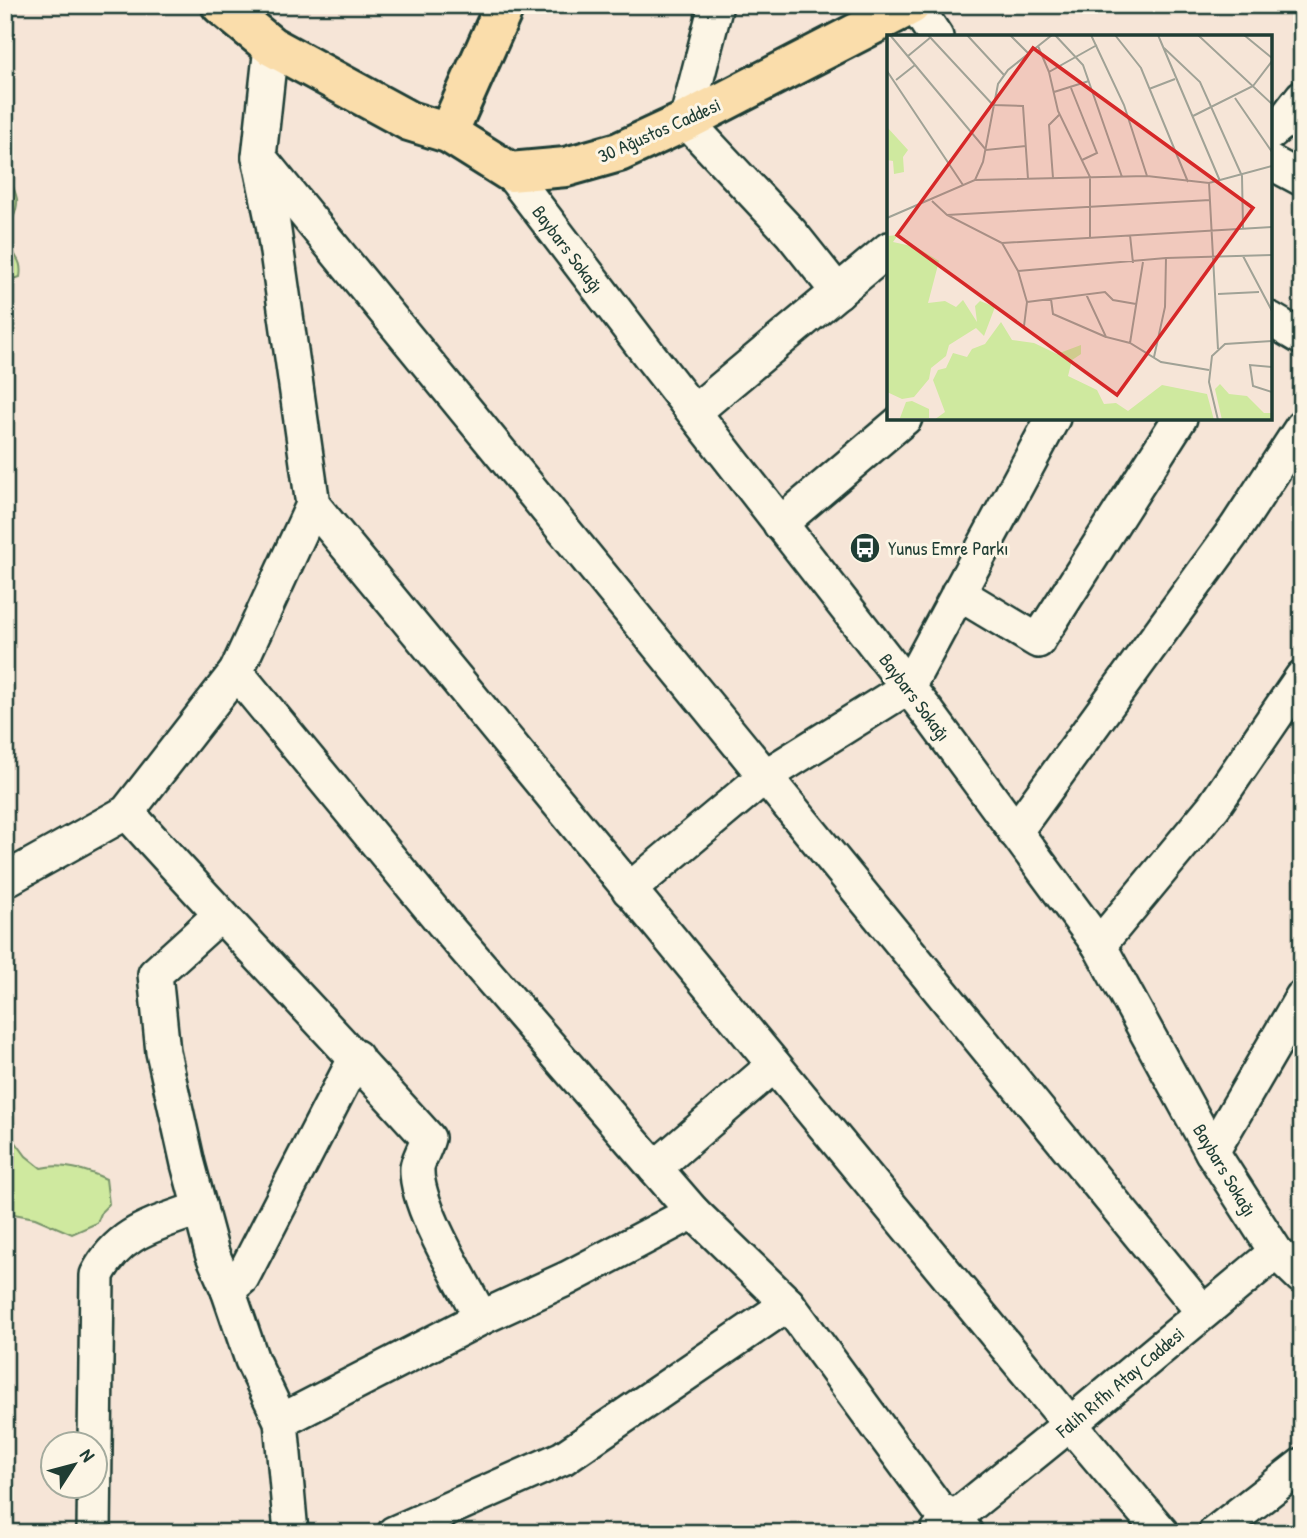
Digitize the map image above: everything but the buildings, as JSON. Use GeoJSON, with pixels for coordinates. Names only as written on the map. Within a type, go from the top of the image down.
{"type":"FeatureCollection","features":[{"type":"Feature","properties":{"kind":"main road"},"geometry":{"type":"LineString","coordinates":[[221,5],[271,46],[409,121],[448,133],[510,172]]}},
{"type":"Feature","properties":{"kind":"main road"},"geometry":{"type":"LineString","coordinates":[[448,133],[505,5]]}},
{"type":"Feature","properties":{"kind":"main road","name":"30 Ağustos Caddesi"},"geometry":{"type":"LineString","coordinates":[[510,172],[566,167],[619,152],[687,121],[913,5]]}},
{"type":"Feature","properties":{"kind":"street"},"geometry":{"type":"LineString","coordinates":[[716,5],[687,121],[791,233],[838,292]]}},
{"type":"Feature","properties":{"kind":"street"},"geometry":{"type":"LineString","coordinates":[[913,5],[935,35]]}},
{"type":"Feature","properties":{"kind":"street"},"geometry":{"type":"LineString","coordinates":[[271,46],[259,157],[273,224],[313,505],[1162,1533]]}},
{"type":"Feature","properties":{"kind":"street"},"geometry":{"type":"LineString","coordinates":[[1272,131],[1302,97]]}},
{"type":"Feature","properties":{"kind":"street"},"geometry":{"type":"LineString","coordinates":[[259,157],[1203,1312]]}},
{"type":"Feature","properties":{"kind":"street"},"geometry":{"type":"LineString","coordinates":[[1272,163],[1302,179]]}},
{"type":"Feature","properties":{"kind":"street","name":"Baybars Sokağı"},"geometry":{"type":"LineString","coordinates":[[510,172],[908,687],[1099,945],[1212,1152],[1276,1252]]}},
{"type":"Feature","properties":{"kind":"street"},"geometry":{"type":"LineString","coordinates":[[694,412],[887,251]]}},
{"type":"Feature","properties":{"kind":"street"},"geometry":{"type":"LineString","coordinates":[[1272,320],[1302,338]]}},
{"type":"Feature","properties":{"kind":"street"},"geometry":{"type":"LineString","coordinates":[[780,524],[903,420]]}},
{"type":"Feature","properties":{"kind":"street"},"geometry":{"type":"LineString","coordinates":[[629,890],[764,777],[908,687],[1052,420]]}},
{"type":"Feature","properties":{"kind":"street"},"geometry":{"type":"LineString","coordinates":[[958,593],[1038,641],[1179,420]]}},
{"type":"Feature","properties":{"kind":"street"},"geometry":{"type":"LineString","coordinates":[[1015,832],[1236,528],[1302,427]]}},
{"type":"Feature","properties":{"kind":"street"},"geometry":{"type":"LineString","coordinates":[[7,879],[127,812],[236,672],[313,505]]}},
{"type":"Feature","properties":{"kind":"street"},"geometry":{"type":"LineString","coordinates":[[236,672],[443,923],[693,1212],[788,1304],[951,1527]]}},
{"type":"Feature","properties":{"kind":"street"},"geometry":{"type":"LineString","coordinates":[[1099,945],[1214,806],[1302,677]]}},
{"type":"Feature","properties":{"kind":"street"},"geometry":{"type":"LineString","coordinates":[[127,812],[219,916],[356,1057],[428,1138],[417,1164],[422,1202],[481,1318]]}},
{"type":"Feature","properties":{"kind":"street"},"geometry":{"type":"LineString","coordinates":[[219,916],[155,974],[163,1052],[212,1254],[228,1290],[252,1360],[281,1421],[291,1533]]}},
{"type":"Feature","properties":{"kind":"street"},"geometry":{"type":"LineString","coordinates":[[1212,1152],[1302,997]]}},
{"type":"Feature","properties":{"kind":"street"},"geometry":{"type":"LineString","coordinates":[[228,1290],[243,1278],[356,1057]]}},
{"type":"Feature","properties":{"kind":"street"},"geometry":{"type":"LineString","coordinates":[[656,1168],[774,1065]]}},
{"type":"Feature","properties":{"kind":"street"},"geometry":{"type":"LineString","coordinates":[[94,1533],[97,1275],[109,1254],[125,1239],[200,1208]]}},
{"type":"Feature","properties":{"kind":"street"},"geometry":{"type":"LineString","coordinates":[[281,1421],[481,1318],[568,1278],[693,1212]]}},
{"type":"Feature","properties":{"kind":"street"},"geometry":{"type":"LineString","coordinates":[[1276,1252],[1302,1277]]}},
{"type":"Feature","properties":{"kind":"street","name":"Falih Rıfhı Atay Caddesi"},"geometry":{"type":"LineString","coordinates":[[951,1527],[1276,1252]]}},
{"type":"Feature","properties":{"kind":"street"},"geometry":{"type":"LineString","coordinates":[[394,1533],[563,1458],[788,1304]]}},
{"type":"Feature","properties":{"kind":"street"},"geometry":{"type":"LineString","coordinates":[[1215,1533],[1302,1465]]}},
{"type":"Feature","properties":{"kind":"green space"},"geometry":{"type":"Polygon","coordinates":[[[5,168],[17,199],[8,236],[21,271],[20,277],[5,282],[5,168]]]}},
{"type":"Feature","properties":{"kind":"green space"},"geometry":{"type":"Polygon","coordinates":[[[5,1133],[41,1168],[74,1168],[106,1179],[109,1204],[102,1211],[97,1223],[72,1234],[35,1218],[14,1214],[5,1219],[5,1133]]]}},
{"type":"Feature","properties":{"kind":"place","name":"Yunus Emre Parkı"},"geometry":{"type":"Point","coordinates":[865,548]}}]}
